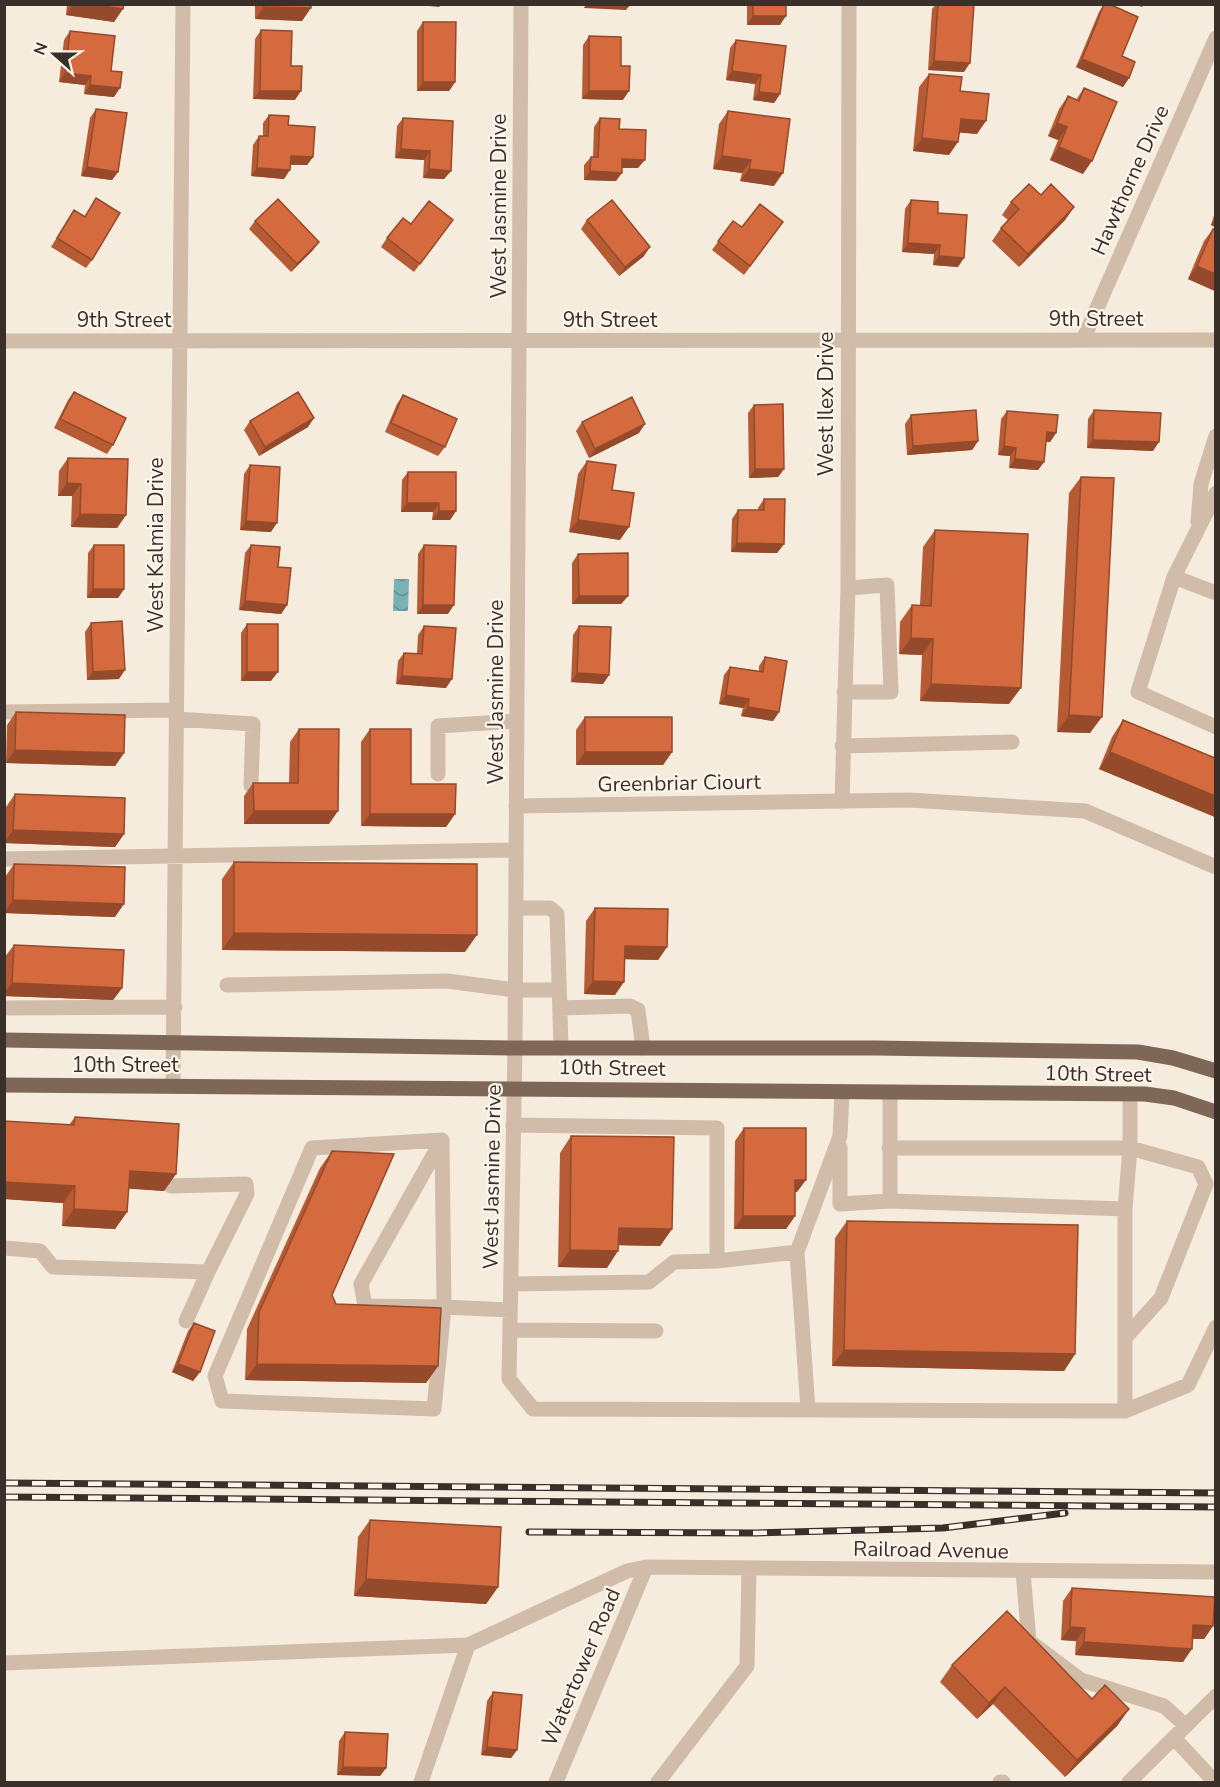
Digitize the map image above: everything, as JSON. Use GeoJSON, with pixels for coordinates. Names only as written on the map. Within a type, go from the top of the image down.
{"type":"FeatureCollection","features":[{"type":"Feature","properties":{"kind":"main road","name":"10th Street"},"geometry":{"type":"LineString","coordinates":[[4,1040],[515,1048],[1138,1052],[1173,1058],[1215,1071]]}},
{"type":"Feature","properties":{"kind":"main road","name":"10th Street"},"geometry":{"type":"LineString","coordinates":[[4,1085],[1130,1094],[1174,1098],[1215,1112]]}},
{"type":"Feature","properties":{"kind":"street","name":"West Kalmia Drive"},"geometry":{"type":"LineString","coordinates":[[173,1086],[178,341],[183,4]]}},
{"type":"Feature","properties":{"kind":"street","name":"West Jasmine Drive"},"geometry":{"type":"LineString","coordinates":[[521,4],[515,1048],[509,1379],[533,1409],[808,1410]]}},
{"type":"Feature","properties":{"kind":"street","name":"West Ilex Drive"},"geometry":{"type":"LineString","coordinates":[[842,802],[848,588],[846,340],[849,4]]}},
{"type":"Feature","properties":{"kind":"street","name":"Hawthorne Drive"},"geometry":{"type":"LineString","coordinates":[[1083,340],[1215,38]]}},
{"type":"Feature","properties":{"kind":"street","name":"9th Street"},"geometry":{"type":"LineString","coordinates":[[4,341],[1215,340]]}},
{"type":"Feature","properties":{"kind":"street"},"geometry":{"type":"LineString","coordinates":[[1197,531],[1201,484],[1215,436]]}},
{"type":"Feature","properties":{"kind":"street"},"geometry":{"type":"LineString","coordinates":[[1215,493],[1174,577],[1138,692],[1215,727]]}},
{"type":"Feature","properties":{"kind":"street"},"geometry":{"type":"LineString","coordinates":[[1174,577],[1215,593]]}},
{"type":"Feature","properties":{"kind":"street"},"geometry":{"type":"LineString","coordinates":[[844,692],[891,692],[887,585],[848,588]]}},
{"type":"Feature","properties":{"kind":"street"},"geometry":{"type":"LineString","coordinates":[[4,712],[176,715],[253,724],[251,785]]}},
{"type":"Feature","properties":{"kind":"street"},"geometry":{"type":"LineString","coordinates":[[438,774],[438,726],[517,721]]}},
{"type":"Feature","properties":{"kind":"street"},"geometry":{"type":"LineString","coordinates":[[842,746],[1012,742]]}},
{"type":"Feature","properties":{"kind":"street","name":"Greenbriar Ciourt"},"geometry":{"type":"LineString","coordinates":[[516,806],[909,800],[1085,811],[1215,867]]}},
{"type":"Feature","properties":{"kind":"street"},"geometry":{"type":"LineString","coordinates":[[4,859],[176,858],[516,850]]}},
{"type":"Feature","properties":{"kind":"street"},"geometry":{"type":"LineString","coordinates":[[516,908],[550,908],[557,914],[561,1047]]}},
{"type":"Feature","properties":{"kind":"street"},"geometry":{"type":"LineString","coordinates":[[227,985],[447,981],[515,990],[559,990]]}},
{"type":"Feature","properties":{"kind":"street"},"geometry":{"type":"LineString","coordinates":[[560,1008],[630,1006],[638,1010],[643,1048]]}},
{"type":"Feature","properties":{"kind":"street"},"geometry":{"type":"LineString","coordinates":[[4,1008],[175,1008]]}},
{"type":"Feature","properties":{"kind":"street"},"geometry":{"type":"LineString","coordinates":[[842,1092],[840,1204],[890,1201],[1125,1209]]}},
{"type":"Feature","properties":{"kind":"street"},"geometry":{"type":"LineString","coordinates":[[890,1093],[890,1201]]}},
{"type":"Feature","properties":{"kind":"street"},"geometry":{"type":"LineString","coordinates":[[1125,1411],[1125,1209],[1130,1148],[1130,1094]]}},
{"type":"Feature","properties":{"kind":"street"},"geometry":{"type":"LineString","coordinates":[[513,1125],[717,1128],[717,1261]]}},
{"type":"Feature","properties":{"kind":"street"},"geometry":{"type":"LineString","coordinates":[[840,1136],[796,1252],[808,1410],[1125,1411],[1188,1385],[1209,1359],[1215,1327]]}},
{"type":"Feature","properties":{"kind":"street"},"geometry":{"type":"LineString","coordinates":[[442,1140],[361,1284],[365,1306],[510,1310]]}},
{"type":"Feature","properties":{"kind":"street"},"geometry":{"type":"LineString","coordinates":[[442,1140],[444,1307],[434,1408],[222,1401],[215,1376],[312,1148],[442,1140]]}},
{"type":"Feature","properties":{"kind":"street"},"geometry":{"type":"LineString","coordinates":[[889,1148],[1130,1148],[1198,1167],[1206,1184],[1161,1298],[1125,1338]]}},
{"type":"Feature","properties":{"kind":"street"},"geometry":{"type":"LineString","coordinates":[[171,1186],[246,1184],[247,1194],[186,1321]]}},
{"type":"Feature","properties":{"kind":"street"},"geometry":{"type":"LineString","coordinates":[[4,1248],[40,1251],[53,1267],[208,1272]]}},
{"type":"Feature","properties":{"kind":"street"},"geometry":{"type":"LineString","coordinates":[[511,1284],[649,1282],[674,1262],[717,1261],[796,1252]]}},
{"type":"Feature","properties":{"kind":"street"},"geometry":{"type":"LineString","coordinates":[[510,1330],[656,1331]]}},
{"type":"Feature","properties":{"kind":"street","name":"Railroad Avenue"},"geometry":{"type":"LineString","coordinates":[[468,1645],[627,1571],[646,1567],[1215,1572]]}},
{"type":"Feature","properties":{"kind":"street","name":"Watertower Road"},"geometry":{"type":"LineString","coordinates":[[556,1782],[646,1567]]}},
{"type":"Feature","properties":{"kind":"street"},"geometry":{"type":"LineString","coordinates":[[658,1782],[747,1666],[749,1569]]}},
{"type":"Feature","properties":{"kind":"street"},"geometry":{"type":"LineString","coordinates":[[1023,1572],[1029,1641],[1081,1680],[1164,1706],[1186,1726]]}},
{"type":"Feature","properties":{"kind":"street"},"geometry":{"type":"LineString","coordinates":[[4,1664],[468,1645],[421,1782]]}},
{"type":"Feature","properties":{"kind":"street"},"geometry":{"type":"LineString","coordinates":[[1129,1782],[1215,1696]]}},
{"type":"Feature","properties":{"kind":"street"},"geometry":{"type":"LineString","coordinates":[[1174,1738],[1215,1782]]}},
{"type":"Feature","properties":{"kind":"water"},"geometry":{"type":"Polygon","coordinates":[[[394,579],[409,579],[408,611],[393,611],[394,579]]]}},
{"type":"Feature","properties":{"kind":"building"},"geometry":{"type":"Polygon","coordinates":[[[90,4],[124,4],[123,9],[90,4]]]}},
{"type":"Feature","properties":{"kind":"building"},"geometry":{"type":"Polygon","coordinates":[[[264,4],[311,4],[311,8],[264,7],[264,4]]]}},
{"type":"Feature","properties":{"kind":"building"},"geometry":{"type":"Polygon","coordinates":[[[753,4],[786,4],[786,16],[753,16],[753,4]]]}},
{"type":"Feature","properties":{"kind":"building"},"geometry":{"type":"Polygon","coordinates":[[[938,4],[974,4],[970,63],[934,61],[938,4]]]}},
{"type":"Feature","properties":{"kind":"building"},"geometry":{"type":"Polygon","coordinates":[[[1104,4],[1138,17],[1122,56],[1135,62],[1129,78],[1082,59],[1104,4]]]}},
{"type":"Feature","properties":{"kind":"building"},"geometry":{"type":"Polygon","coordinates":[[[423,22],[456,22],[455,82],[423,82],[423,22]]]}},
{"type":"Feature","properties":{"kind":"building"},"geometry":{"type":"Polygon","coordinates":[[[261,30],[292,31],[291,66],[302,66],[301,91],[260,91],[261,30]]]}},
{"type":"Feature","properties":{"kind":"building"},"geometry":{"type":"Polygon","coordinates":[[[70,31],[115,36],[111,71],[122,72],[120,88],[90,85],[91,76],[65,73],[70,31]]]}},
{"type":"Feature","properties":{"kind":"building"},"geometry":{"type":"Polygon","coordinates":[[[589,36],[621,37],[621,66],[630,66],[629,91],[589,91],[589,36]]]}},
{"type":"Feature","properties":{"kind":"building"},"geometry":{"type":"Polygon","coordinates":[[[736,40],[786,46],[780,94],[759,92],[761,75],[732,71],[736,40]]]}},
{"type":"Feature","properties":{"kind":"building"},"geometry":{"type":"Polygon","coordinates":[[[929,74],[962,77],[960,91],[989,94],[986,121],[961,119],[958,142],[922,138],[929,74]]]}},
{"type":"Feature","properties":{"kind":"building"},"geometry":{"type":"Polygon","coordinates":[[[1084,88],[1117,102],[1092,161],[1059,147],[1067,127],[1057,123],[1068,96],[1079,101],[1084,88]]]}},
{"type":"Feature","properties":{"kind":"building"},"geometry":{"type":"Polygon","coordinates":[[[96,109],[127,113],[118,172],[87,167],[96,109]]]}},
{"type":"Feature","properties":{"kind":"building"},"geometry":{"type":"Polygon","coordinates":[[[728,111],[790,119],[783,173],[749,169],[751,160],[722,156],[728,111]]]}},
{"type":"Feature","properties":{"kind":"building"},"geometry":{"type":"Polygon","coordinates":[[[269,115],[289,116],[288,125],[315,127],[313,157],[291,156],[290,170],[257,168],[259,136],[268,136],[269,115]]]}},
{"type":"Feature","properties":{"kind":"building"},"geometry":{"type":"Polygon","coordinates":[[[403,118],[453,121],[451,171],[429,169],[430,151],[401,149],[403,118]]]}},
{"type":"Feature","properties":{"kind":"building"},"geometry":{"type":"Polygon","coordinates":[[[600,118],[620,119],[619,129],[646,130],[645,160],[622,159],[622,173],[590,171],[591,157],[598,157],[600,118]]]}},
{"type":"Feature","properties":{"kind":"building"},"geometry":{"type":"Polygon","coordinates":[[[1029,184],[1041,195],[1051,184],[1074,207],[1028,254],[1001,228],[1019,209],[1011,202],[1029,184]]]}},
{"type":"Feature","properties":{"kind":"building"},"geometry":{"type":"Polygon","coordinates":[[[96,198],[120,213],[92,260],[57,238],[74,210],[85,217],[96,198]]]}},
{"type":"Feature","properties":{"kind":"building"},"geometry":{"type":"Polygon","coordinates":[[[278,199],[319,242],[297,264],[255,221],[278,199]]]}},
{"type":"Feature","properties":{"kind":"building"},"geometry":{"type":"Polygon","coordinates":[[[612,200],[650,247],[625,267],[587,220],[612,200]]]}},
{"type":"Feature","properties":{"kind":"building"},"geometry":{"type":"Polygon","coordinates":[[[911,200],[938,202],[938,213],[967,215],[964,258],[939,256],[940,245],[908,243],[911,200]]]}},
{"type":"Feature","properties":{"kind":"building"},"geometry":{"type":"Polygon","coordinates":[[[429,201],[453,220],[420,264],[387,238],[403,218],[411,224],[429,201]]]}},
{"type":"Feature","properties":{"kind":"building"},"geometry":{"type":"Polygon","coordinates":[[[760,204],[783,222],[750,266],[718,241],[733,221],[742,227],[760,204]]]}},
{"type":"Feature","properties":{"kind":"building"},"geometry":{"type":"Polygon","coordinates":[[[1215,229],[1215,274],[1197,266],[1215,229]]]}},
{"type":"Feature","properties":{"kind":"building"},"geometry":{"type":"Polygon","coordinates":[[[74,392],[126,418],[113,445],[60,419],[74,392]]]}},
{"type":"Feature","properties":{"kind":"building"},"geometry":{"type":"Polygon","coordinates":[[[298,392],[314,418],[265,447],[250,421],[298,392]]]}},
{"type":"Feature","properties":{"kind":"building"},"geometry":{"type":"Polygon","coordinates":[[[403,395],[457,419],[445,447],[391,423],[403,395]]]}},
{"type":"Feature","properties":{"kind":"building"},"geometry":{"type":"Polygon","coordinates":[[[632,397],[645,424],[595,449],[582,422],[632,397]]]}},
{"type":"Feature","properties":{"kind":"building"},"geometry":{"type":"Polygon","coordinates":[[[783,404],[784,469],[755,469],[754,405],[783,404]]]}},
{"type":"Feature","properties":{"kind":"building"},"geometry":{"type":"Polygon","coordinates":[[[976,410],[978,441],[913,446],[911,415],[976,410]]]}},
{"type":"Feature","properties":{"kind":"building"},"geometry":{"type":"Polygon","coordinates":[[[1094,410],[1161,413],[1159,442],[1093,440],[1094,410]]]}},
{"type":"Feature","properties":{"kind":"building"},"geometry":{"type":"Polygon","coordinates":[[[1007,411],[1058,415],[1056,433],[1047,432],[1044,462],[1015,459],[1016,448],[1004,446],[1007,411]]]}},
{"type":"Feature","properties":{"kind":"building"},"geometry":{"type":"Polygon","coordinates":[[[68,458],[128,459],[126,515],[80,514],[81,484],[67,483],[68,458]]]}},
{"type":"Feature","properties":{"kind":"building"},"geometry":{"type":"Polygon","coordinates":[[[587,461],[616,465],[612,490],[634,493],[629,527],[578,520],[587,461]]]}},
{"type":"Feature","properties":{"kind":"building"},"geometry":{"type":"Polygon","coordinates":[[[250,465],[280,467],[277,523],[246,521],[250,465]]]}},
{"type":"Feature","properties":{"kind":"building"},"geometry":{"type":"Polygon","coordinates":[[[408,472],[456,472],[456,511],[439,511],[439,503],[407,503],[408,472]]]}},
{"type":"Feature","properties":{"kind":"building"},"geometry":{"type":"Polygon","coordinates":[[[1081,477],[1114,478],[1102,717],[1069,715],[1081,477]]]}},
{"type":"Feature","properties":{"kind":"building"},"geometry":{"type":"Polygon","coordinates":[[[764,499],[785,499],[784,544],[737,543],[738,510],[764,510],[764,499]]]}},
{"type":"Feature","properties":{"kind":"building"},"geometry":{"type":"Polygon","coordinates":[[[935,530],[1028,534],[1021,688],[931,684],[933,639],[911,638],[912,605],[931,606],[935,530]]]}},
{"type":"Feature","properties":{"kind":"building"},"geometry":{"type":"Polygon","coordinates":[[[94,545],[124,545],[124,589],[93,589],[94,545]]]}},
{"type":"Feature","properties":{"kind":"building"},"geometry":{"type":"Polygon","coordinates":[[[251,545],[280,547],[278,567],[291,568],[287,605],[245,601],[251,545]]]}},
{"type":"Feature","properties":{"kind":"building"},"geometry":{"type":"Polygon","coordinates":[[[424,545],[456,546],[454,605],[423,605],[424,545]]]}},
{"type":"Feature","properties":{"kind":"building"},"geometry":{"type":"Polygon","coordinates":[[[628,553],[628,596],[579,596],[578,554],[628,553]]]}},
{"type":"Feature","properties":{"kind":"building"},"geometry":{"type":"Polygon","coordinates":[[[122,621],[125,670],[93,672],[91,623],[122,621]]]}},
{"type":"Feature","properties":{"kind":"building"},"geometry":{"type":"Polygon","coordinates":[[[247,624],[278,624],[278,672],[247,672],[247,624]]]}},
{"type":"Feature","properties":{"kind":"building"},"geometry":{"type":"Polygon","coordinates":[[[424,626],[456,628],[452,679],[402,676],[404,653],[422,654],[424,626]]]}},
{"type":"Feature","properties":{"kind":"building"},"geometry":{"type":"Polygon","coordinates":[[[579,626],[611,627],[609,675],[577,673],[579,626]]]}},
{"type":"Feature","properties":{"kind":"building"},"geometry":{"type":"Polygon","coordinates":[[[765,657],[787,661],[779,712],[748,707],[749,699],[726,695],[730,667],[763,672],[765,657]]]}},
{"type":"Feature","properties":{"kind":"building"},"geometry":{"type":"Polygon","coordinates":[[[16,712],[125,715],[124,753],[15,750],[16,712]]]}},
{"type":"Feature","properties":{"kind":"building"},"geometry":{"type":"Polygon","coordinates":[[[585,717],[672,717],[672,752],[585,752],[585,717]]]}},
{"type":"Feature","properties":{"kind":"building"},"geometry":{"type":"Polygon","coordinates":[[[1123,720],[1215,758],[1215,796],[1110,752],[1123,720]]]}},
{"type":"Feature","properties":{"kind":"building"},"geometry":{"type":"Polygon","coordinates":[[[299,729],[339,729],[338,811],[254,811],[253,783],[298,783],[299,729]]]}},
{"type":"Feature","properties":{"kind":"building"},"geometry":{"type":"Polygon","coordinates":[[[370,729],[411,729],[411,784],[456,784],[455,814],[370,814],[370,729]]]}},
{"type":"Feature","properties":{"kind":"building"},"geometry":{"type":"Polygon","coordinates":[[[15,794],[125,798],[124,834],[13,830],[15,794]]]}},
{"type":"Feature","properties":{"kind":"building"},"geometry":{"type":"Polygon","coordinates":[[[234,862],[477,864],[477,935],[234,933],[234,862]]]}},
{"type":"Feature","properties":{"kind":"building"},"geometry":{"type":"Polygon","coordinates":[[[14,864],[125,867],[124,904],[13,900],[14,864]]]}},
{"type":"Feature","properties":{"kind":"building"},"geometry":{"type":"Polygon","coordinates":[[[595,908],[668,909],[667,947],[625,946],[624,982],[593,981],[595,908]]]}},
{"type":"Feature","properties":{"kind":"building"},"geometry":{"type":"Polygon","coordinates":[[[14,945],[124,950],[122,988],[12,983],[14,945]]]}},
{"type":"Feature","properties":{"kind":"building"},"geometry":{"type":"Polygon","coordinates":[[[75,1117],[179,1124],[176,1174],[130,1171],[127,1212],[74,1209],[75,1186],[4,1182],[4,1121],[74,1125],[75,1117]]]}},
{"type":"Feature","properties":{"kind":"building"},"geometry":{"type":"Polygon","coordinates":[[[744,1128],[806,1128],[806,1180],[795,1180],[795,1216],[743,1216],[744,1128]]]}},
{"type":"Feature","properties":{"kind":"building"},"geometry":{"type":"Polygon","coordinates":[[[571,1136],[674,1137],[672,1229],[619,1228],[618,1251],[570,1250],[571,1136]]]}},
{"type":"Feature","properties":{"kind":"building"},"geometry":{"type":"Polygon","coordinates":[[[332,1151],[394,1154],[332,1295],[336,1304],[441,1308],[438,1366],[257,1364],[259,1312],[332,1151]]]}},
{"type":"Feature","properties":{"kind":"building"},"geometry":{"type":"Polygon","coordinates":[[[847,1221],[1078,1225],[1075,1354],[844,1350],[847,1221]]]}},
{"type":"Feature","properties":{"kind":"building"},"geometry":{"type":"Polygon","coordinates":[[[194,1323],[215,1331],[200,1372],[178,1364],[194,1323]]]}},
{"type":"Feature","properties":{"kind":"building"},"geometry":{"type":"Polygon","coordinates":[[[370,1520],[501,1527],[498,1587],[366,1579],[370,1520]]]}},
{"type":"Feature","properties":{"kind":"building"},"geometry":{"type":"Polygon","coordinates":[[[1072,1588],[1215,1597],[1213,1626],[1193,1625],[1192,1649],[1084,1642],[1085,1628],[1070,1627],[1072,1588]]]}},
{"type":"Feature","properties":{"kind":"building"},"geometry":{"type":"Polygon","coordinates":[[[1007,1611],[1092,1699],[1105,1685],[1129,1709],[1077,1760],[1005,1687],[989,1703],[952,1665],[1007,1611]]]}},
{"type":"Feature","properties":{"kind":"building"},"geometry":{"type":"Polygon","coordinates":[[[493,1692],[522,1695],[517,1750],[487,1747],[493,1692]]]}},
{"type":"Feature","properties":{"kind":"building"},"geometry":{"type":"Polygon","coordinates":[[[345,1732],[388,1734],[386,1768],[343,1767],[345,1732]]]}},
{"type":"Feature","properties":{"kind":"railway"},"geometry":{"type":"LineString","coordinates":[[4,1483],[1216,1493]]}},
{"type":"Feature","properties":{"kind":"railway"},"geometry":{"type":"LineString","coordinates":[[4,1497],[1216,1507]]}},
{"type":"Feature","properties":{"kind":"railway"},"geometry":{"type":"LineString","coordinates":[[529,1532],[756,1533],[943,1528],[1065,1513]]}}]}
